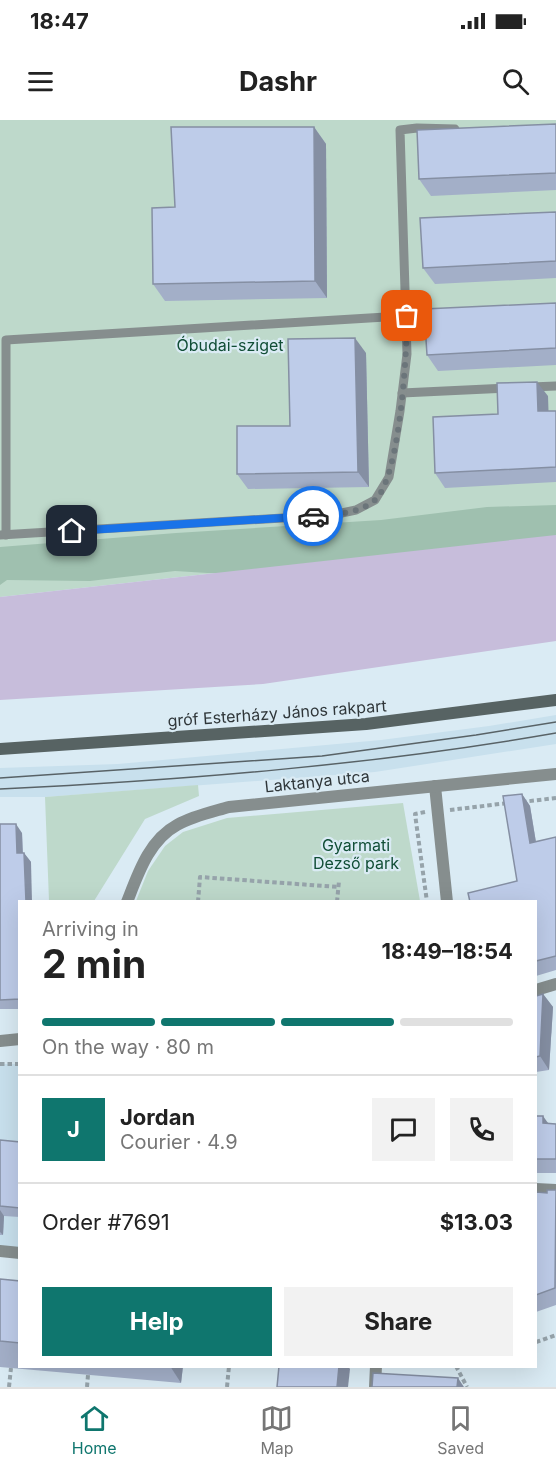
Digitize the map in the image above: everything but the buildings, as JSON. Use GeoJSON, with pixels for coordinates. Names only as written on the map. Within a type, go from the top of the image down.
{"type":"FeatureCollection","features":[{"type":"Feature","properties":{"kind":"main road","name":"gróf Esterházy János rakpart"},"geometry":{"type":"LineString","coordinates":[[0,749],[366,724],[556,700]]}},
{"type":"Feature","properties":{"kind":"street","name":"Laktanya utca"},"geometry":{"type":"LineString","coordinates":[[128,900],[141,867],[156,844],[175,826],[195,817],[229,807],[556,774]]}},
{"type":"Feature","properties":{"kind":"street"},"geometry":{"type":"LineString","coordinates":[[435,786],[447,900]]}},
{"type":"Feature","properties":{"kind":"street"},"geometry":{"type":"LineString","coordinates":[[537,990],[556,984]]}},
{"type":"Feature","properties":{"kind":"street"},"geometry":{"type":"LineString","coordinates":[[0,1041],[18,1039]]}},
{"type":"Feature","properties":{"kind":"street"},"geometry":{"type":"LineString","coordinates":[[537,1189],[556,1190]]}},
{"type":"Feature","properties":{"kind":"street"},"geometry":{"type":"LineString","coordinates":[[0,1251],[18,1253]]}},
{"type":"Feature","properties":{"kind":"street"},"geometry":{"type":"LineString","coordinates":[[375,1387],[376,1368]]}},
{"type":"Feature","properties":{"kind":"lane"},"geometry":{"type":"LineString","coordinates":[[441,314],[407,316],[6,340],[3,535],[332,515],[356,510],[375,500],[389,477],[406,354],[407,316],[400,130],[464,129]]}},
{"type":"Feature","properties":{"kind":"lane"},"geometry":{"type":"LineString","coordinates":[[402,393],[556,386]]}},
{"type":"Feature","properties":{"kind":"path"},"geometry":{"type":"LineString","coordinates":[[427,900],[415,814],[556,798]]}},
{"type":"Feature","properties":{"kind":"path"},"geometry":{"type":"LineString","coordinates":[[198,900],[200,877],[339,886]]}},
{"type":"Feature","properties":{"kind":"path"},"geometry":{"type":"LineString","coordinates":[[337,900],[339,881]]}},
{"type":"Feature","properties":{"kind":"path"},"geometry":{"type":"LineString","coordinates":[[0,1064],[18,1064]]}},
{"type":"Feature","properties":{"kind":"path"},"geometry":{"type":"LineString","coordinates":[[537,1342],[556,1335]]}},
{"type":"Feature","properties":{"kind":"path"},"geometry":{"type":"LineString","coordinates":[[9,1387],[11,1368]]}},
{"type":"Feature","properties":{"kind":"path"},"geometry":{"type":"LineString","coordinates":[[227,1387],[229,1368]]}},
{"type":"Feature","properties":{"kind":"path"},"geometry":{"type":"LineString","coordinates":[[457,1368],[466,1387]]}},
{"type":"Feature","properties":{"kind":"path"},"geometry":{"type":"LineString","coordinates":[[87,1387],[88,1375]]}},
{"type":"Feature","properties":{"kind":"shaded area"},"geometry":{"type":"Polygon","coordinates":[[[556,535],[556,641],[263,684],[0,700],[0,597],[556,535]]]}},
{"type":"Feature","properties":{"kind":"shaded area"},"geometry":{"type":"Polygon","coordinates":[[[556,715],[556,744],[375,772],[45,797],[0,797],[0,768],[118,764],[381,740],[556,715]]]}},
{"type":"Feature","properties":{"kind":"shaded area"},"geometry":{"type":"Polygon","coordinates":[[[0,1064],[18,1064],[18,1253],[0,1251],[0,1064]]]}},
{"type":"Feature","properties":{"kind":"green space","name":"Óbudai-sziget"},"geometry":{"type":"Polygon","coordinates":[[[0,120],[556,120],[556,535],[0,597],[0,120]]]}},
{"type":"Feature","properties":{"kind":"green space"},"geometry":{"type":"Polygon","coordinates":[[[556,505],[556,542],[286,578],[175,571],[90,581],[7,580],[0,585],[0,547],[381,520],[487,507],[556,505]]]}},
{"type":"Feature","properties":{"kind":"green space"},"geometry":{"type":"Polygon","coordinates":[[[198,785],[199,796],[145,819],[95,900],[49,900],[45,797],[198,785]]]}},
{"type":"Feature","properties":{"kind":"green space","name":"Gyarmati Dezső park"},"geometry":{"type":"Polygon","coordinates":[[[403,803],[420,900],[136,900],[148,871],[165,846],[183,832],[227,818],[403,803]]]}},
{"type":"Feature","properties":{"kind":"tram line"},"geometry":{"type":"LineString","coordinates":[[0,778],[322,756],[556,722]]}},
{"type":"Feature","properties":{"kind":"tram line"},"geometry":{"type":"LineString","coordinates":[[0,789],[279,770],[418,754],[556,733]]}},
{"type":"Feature","properties":{"kind":"way so far"},"geometry":{"type":"LineString","coordinates":[[313,516],[356,510],[375,500],[389,477],[400,411],[407,316]]}},
{"type":"Feature","properties":{"kind":"route"},"geometry":{"type":"LineString","coordinates":[[72,531],[313,516]]}}]}
